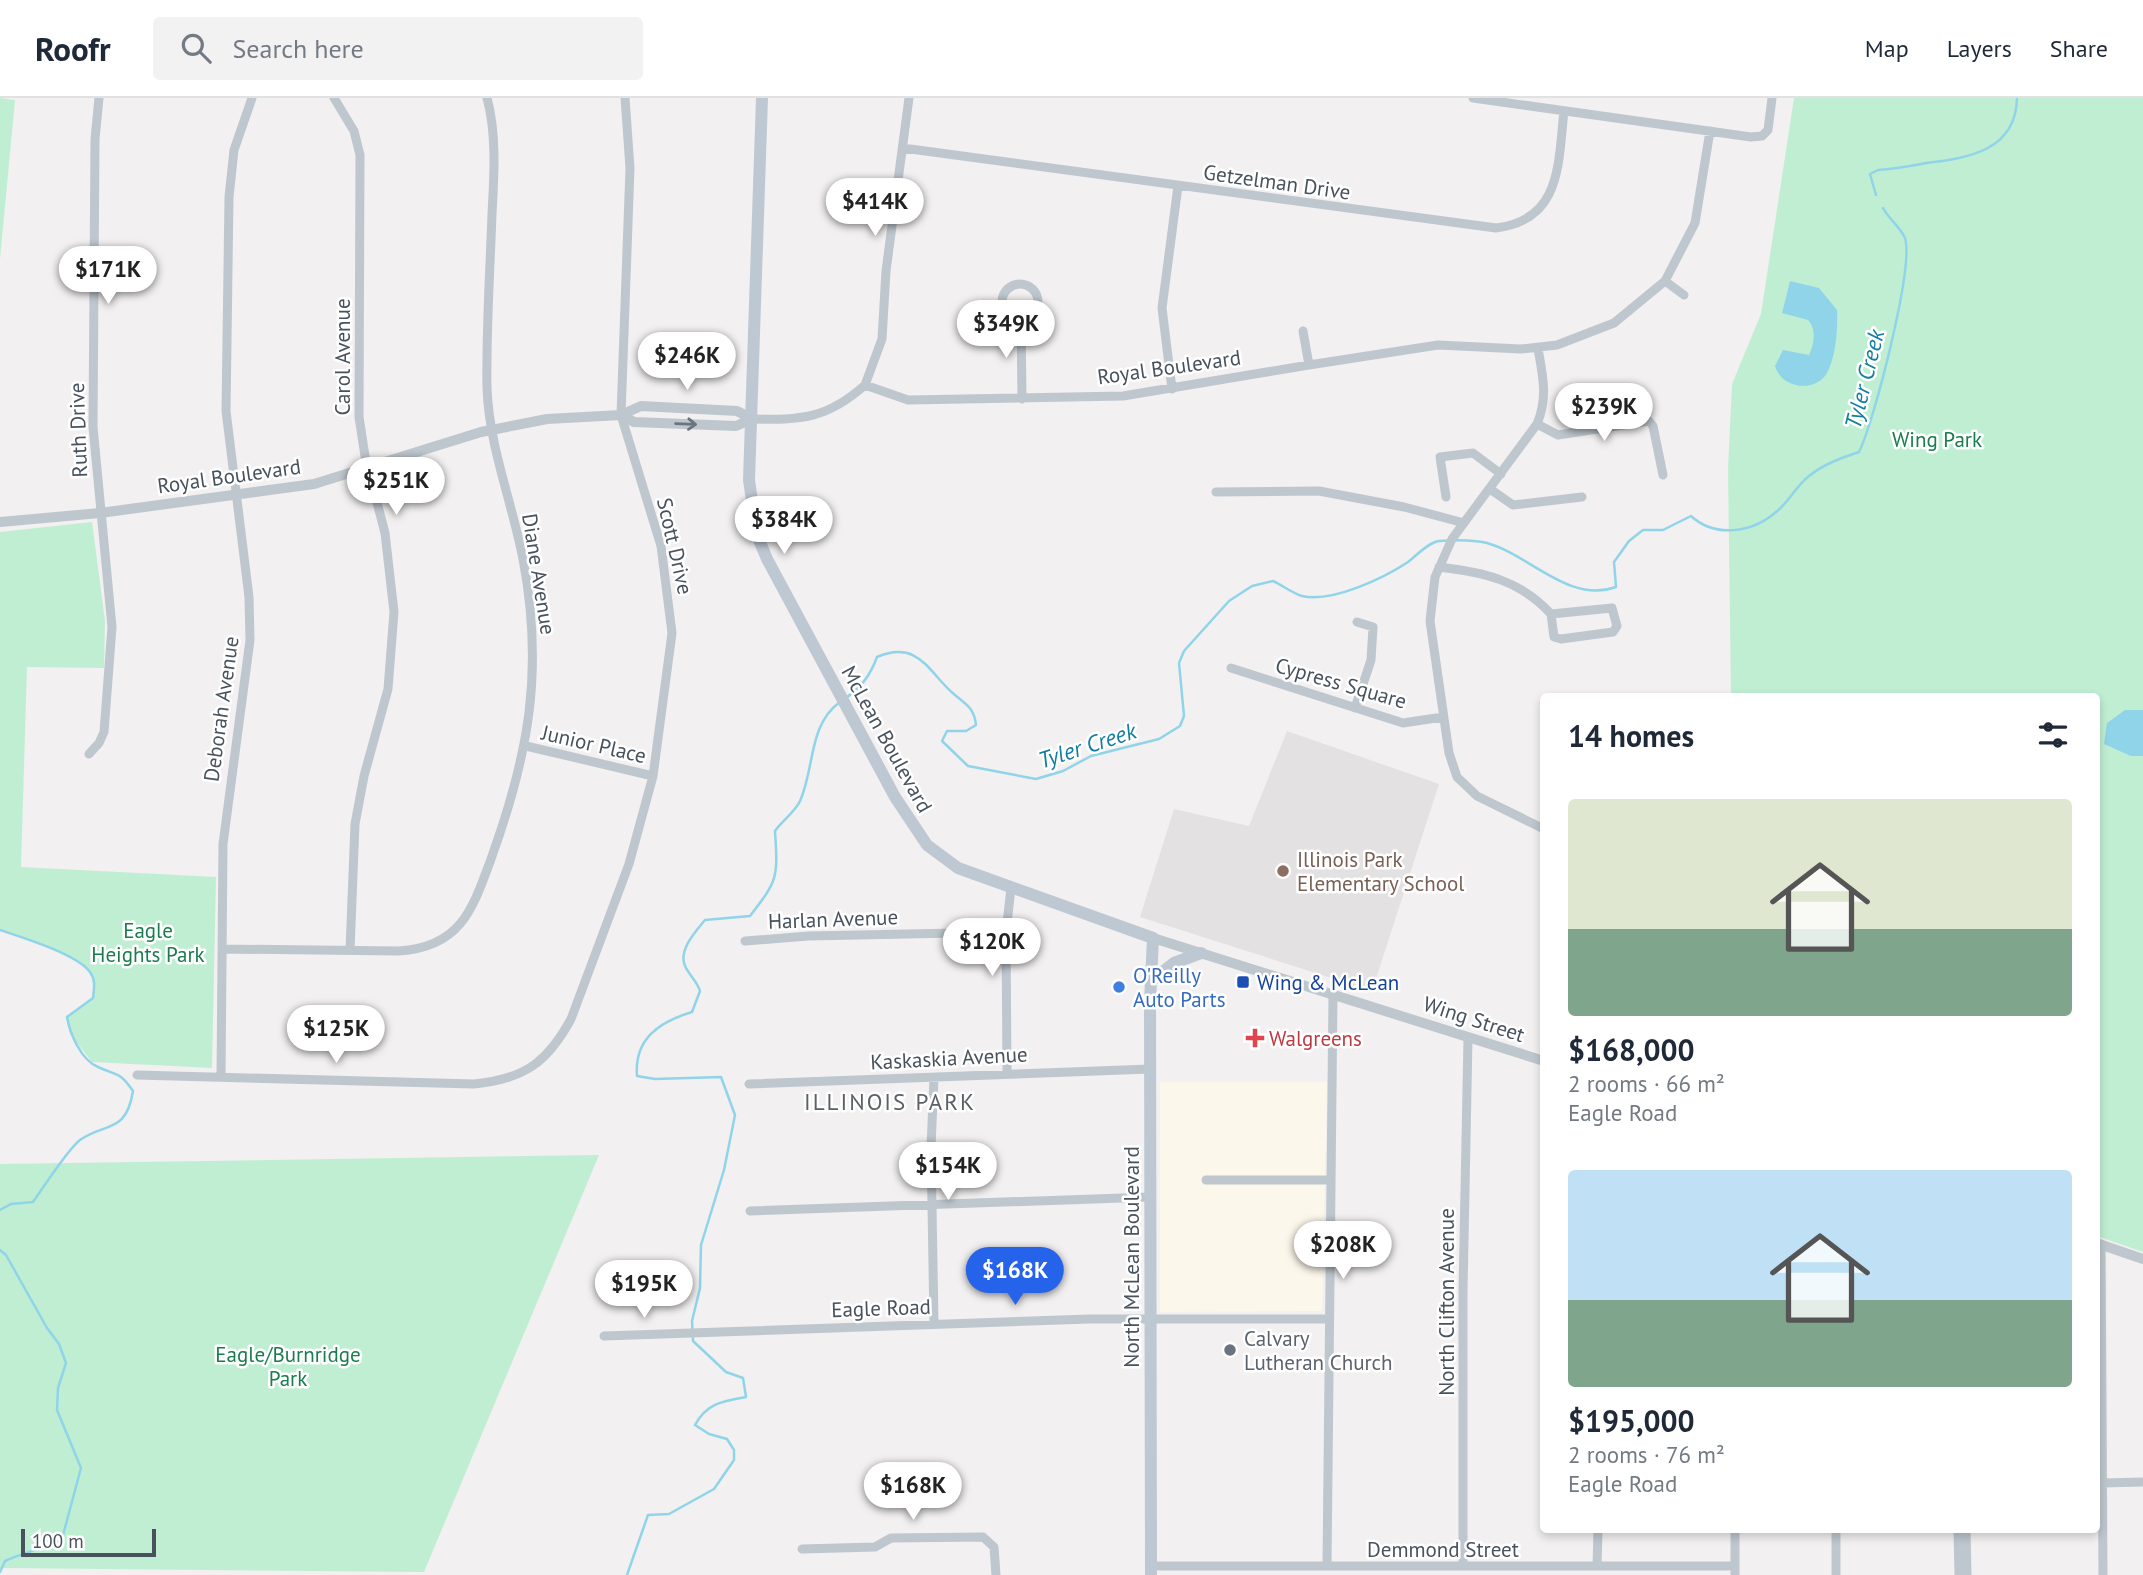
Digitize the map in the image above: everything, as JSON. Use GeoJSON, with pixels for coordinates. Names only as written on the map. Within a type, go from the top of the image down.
{"type":"FeatureCollection","features":[{"type":"Feature","properties":{"kind":"main road"},"geometry":{"type":"LineString","coordinates":[[751,419],[762,98]]}},
{"type":"Feature","properties":{"kind":"main road","name":"McLean Boulevard"},"geometry":{"type":"LineString","coordinates":[[751,419],[749,480],[757,535],[772,569],[911,824],[927,845],[958,868],[1153,938]]}},
{"type":"Feature","properties":{"kind":"main road","name":"North McLean Boulevard"},"geometry":{"type":"LineString","coordinates":[[1151,1571],[1150,1069],[1153,938]]}},
{"type":"Feature","properties":{"kind":"main road"},"geometry":{"type":"LineString","coordinates":[[1151,981],[1174,963],[1201,953]]}},
{"type":"Feature","properties":{"kind":"street","name":"Ruth Drive"},"geometry":{"type":"LineString","coordinates":[[89,754],[104,732],[110,676],[110,596],[100,513],[92,403],[95,139],[99,98]]}},
{"type":"Feature","properties":{"kind":"street","name":"Deborah Avenue"},"geometry":{"type":"LineString","coordinates":[[221,1077],[225,811],[250,640],[249,597],[226,411],[229,197],[234,150],[252,98]]}},
{"type":"Feature","properties":{"kind":"street","name":"Carol Avenue"},"geometry":{"type":"LineString","coordinates":[[334,98],[354,131],[360,155],[358,401],[368,469],[391,573],[392,657],[383,717],[364,776],[355,824],[350,950]]}},
{"type":"Feature","properties":{"kind":"street","name":"Diane Avenue"},"geometry":{"type":"LineString","coordinates":[[222,949],[418,950],[438,943],[460,926],[476,901],[508,814],[526,746],[533,666],[529,599],[492,429],[487,355],[494,168],[487,98]]}},
{"type":"Feature","properties":{"kind":"street","name":"Scott Drive"},"geometry":{"type":"LineString","coordinates":[[221,1077],[474,1084],[512,1078],[539,1062],[559,1042],[570,1019],[629,864],[653,776],[672,633],[661,546],[621,415],[630,168],[625,98]]}},
{"type":"Feature","properties":{"kind":"street"},"geometry":{"type":"LineString","coordinates":[[865,385],[882,339],[886,271],[909,98]]}},
{"type":"Feature","properties":{"kind":"street"},"geometry":{"type":"LineString","coordinates":[[1474,98],[1762,136],[1768,130],[1772,98]]}},
{"type":"Feature","properties":{"kind":"street","name":"Getzelman Drive"},"geometry":{"type":"LineString","coordinates":[[903,148],[1474,227],[1507,227],[1534,215],[1551,193],[1564,111]]}},
{"type":"Feature","properties":{"kind":"street","name":"Royal Boulevard"},"geometry":{"type":"LineString","coordinates":[[621,415],[634,422],[736,426],[751,419],[795,419],[821,414],[844,402],[865,385],[908,400],[1123,396],[1438,345],[1538,349],[1575,341],[1614,323],[1665,281],[1695,223],[1710,131]]}},
{"type":"Feature","properties":{"kind":"street"},"geometry":{"type":"LineString","coordinates":[[1172,389],[1162,309],[1178,186]]}},
{"type":"Feature","properties":{"kind":"street"},"geometry":{"type":"LineString","coordinates":[[1665,281],[1684,295]]}},
{"type":"Feature","properties":{"kind":"street"},"geometry":{"type":"LineString","coordinates":[[1023,284],[1033,290],[1037,305],[1033,314],[1021,321],[1009,316],[1003,299],[1010,288],[1023,284]]}},
{"type":"Feature","properties":{"kind":"street"},"geometry":{"type":"LineString","coordinates":[[1021,321],[1022,399]]}},
{"type":"Feature","properties":{"kind":"street"},"geometry":{"type":"LineString","coordinates":[[1303,331],[1309,365]]}},
{"type":"Feature","properties":{"kind":"street"},"geometry":{"type":"LineString","coordinates":[[1538,349],[1545,398],[1537,424],[1445,553],[1438,567],[1430,621],[1453,768],[1463,785],[1477,796],[1540,827]]}},
{"type":"Feature","properties":{"kind":"street","name":"Royal Boulevard"},"geometry":{"type":"LineString","coordinates":[[0,522],[100,513],[314,484],[492,429],[547,419],[621,415],[641,406],[737,411],[751,419]]}},
{"type":"Feature","properties":{"kind":"street"},"geometry":{"type":"LineString","coordinates":[[1537,424],[1558,435],[1649,421],[1654,426],[1662,475]]}},
{"type":"Feature","properties":{"kind":"street"},"geometry":{"type":"LineString","coordinates":[[1446,497],[1440,457],[1473,453],[1501,474]]}},
{"type":"Feature","properties":{"kind":"street"},"geometry":{"type":"LineString","coordinates":[[1490,489],[1513,505],[1582,497]]}},
{"type":"Feature","properties":{"kind":"street"},"geometry":{"type":"LineString","coordinates":[[1216,492],[1319,491],[1404,507],[1462,526]]}},
{"type":"Feature","properties":{"kind":"street"},"geometry":{"type":"LineString","coordinates":[[1438,567],[1503,579],[1530,593],[1550,614],[1557,639],[1613,632],[1617,626],[1612,608],[1550,614]]}},
{"type":"Feature","properties":{"kind":"street"},"geometry":{"type":"LineString","coordinates":[[1355,708],[1371,660],[1373,627],[1357,622]]}},
{"type":"Feature","properties":{"kind":"street","name":"Cypress Square"},"geometry":{"type":"LineString","coordinates":[[1231,668],[1403,723],[1443,717]]}},
{"type":"Feature","properties":{"kind":"street","name":"Junior Place"},"geometry":{"type":"LineString","coordinates":[[526,746],[653,776]]}},
{"type":"Feature","properties":{"kind":"street"},"geometry":{"type":"LineString","coordinates":[[1007,1072],[1006,932],[1011,888]]}},
{"type":"Feature","properties":{"kind":"street","name":"Harlan Avenue"},"geometry":{"type":"LineString","coordinates":[[745,942],[808,936],[1006,932]]}},
{"type":"Feature","properties":{"kind":"street","name":"Wing Street"},"geometry":{"type":"LineString","coordinates":[[1153,938],[1540,1060]]}},
{"type":"Feature","properties":{"kind":"street"},"geometry":{"type":"LineString","coordinates":[[1326,1566],[1333,994]]}},
{"type":"Feature","properties":{"kind":"street","name":"North Clifton Avenue"},"geometry":{"type":"LineString","coordinates":[[1463,1566],[1465,1053],[1468,1038]]}},
{"type":"Feature","properties":{"kind":"street","name":"Kaskaskia Avenue"},"geometry":{"type":"LineString","coordinates":[[749,1084],[934,1078],[1007,1072],[1150,1069]]}},
{"type":"Feature","properties":{"kind":"street"},"geometry":{"type":"LineString","coordinates":[[137,1075],[221,1077]]}},
{"type":"Feature","properties":{"kind":"street"},"geometry":{"type":"LineString","coordinates":[[934,1078],[934,1324]]}},
{"type":"Feature","properties":{"kind":"street"},"geometry":{"type":"LineString","coordinates":[[1206,1180],[1329,1180]]}},
{"type":"Feature","properties":{"kind":"street"},"geometry":{"type":"LineString","coordinates":[[750,1212],[1150,1197]]}},
{"type":"Feature","properties":{"kind":"street"},"geometry":{"type":"LineString","coordinates":[[2100,1244],[2143,1259]]}},
{"type":"Feature","properties":{"kind":"street","name":"Eagle Road"},"geometry":{"type":"LineString","coordinates":[[604,1336],[934,1324],[1327,1319]]}},
{"type":"Feature","properties":{"kind":"street"},"geometry":{"type":"LineString","coordinates":[[2100,1324],[2102,1575]]}},
{"type":"Feature","properties":{"kind":"street"},"geometry":{"type":"LineString","coordinates":[[2102,1483],[2143,1482]]}},
{"type":"Feature","properties":{"kind":"street"},"geometry":{"type":"LineString","coordinates":[[1597,1566],[1598,1533]]}},
{"type":"Feature","properties":{"kind":"street"},"geometry":{"type":"LineString","coordinates":[[1735,1533],[1735,1571]]}},
{"type":"Feature","properties":{"kind":"street"},"geometry":{"type":"LineString","coordinates":[[1836,1533],[1836,1575]]}},
{"type":"Feature","properties":{"kind":"street"},"geometry":{"type":"LineString","coordinates":[[1958,1533],[1959,1575]]}},
{"type":"Feature","properties":{"kind":"street"},"geometry":{"type":"LineString","coordinates":[[1966,1533],[1967,1575]]}},
{"type":"Feature","properties":{"kind":"street"},"geometry":{"type":"LineString","coordinates":[[802,1549],[875,1547],[891,1538],[956,1536],[989,1539],[996,1554],[996,1575]]}},
{"type":"Feature","properties":{"kind":"street","name":"Demmond Street"},"geometry":{"type":"LineString","coordinates":[[1151,1571],[1326,1566],[1463,1566],[1549,1571],[1597,1566],[1668,1571],[1735,1571]]}},
{"type":"Feature","properties":{"kind":"shaded area","name":"Illinois Park Elementary School"},"geometry":{"type":"Polygon","coordinates":[[[1287,731],[1439,784],[1372,991],[1140,917],[1174,809],[1249,826],[1287,731]]]}},
{"type":"Feature","properties":{"kind":"shaded area"},"geometry":{"type":"Polygon","coordinates":[[[1160,1082],[1327,1082],[1322,1311],[1160,1312],[1160,1082]]]}},
{"type":"Feature","properties":{"kind":"green space"},"geometry":{"type":"Polygon","coordinates":[[[0,98],[15,100],[0,259],[0,98]]]}},
{"type":"Feature","properties":{"kind":"green space","name":"Wing Park"},"geometry":{"type":"Polygon","coordinates":[[[1794,98],[2143,98],[2143,1252],[2100,1237],[2100,693],[1731,693],[1728,469],[1732,384],[1761,314],[1794,98]]]}},
{"type":"Feature","properties":{"kind":"green space","name":"Eagle Heights Park"},"geometry":{"type":"Polygon","coordinates":[[[92,522],[105,621],[104,668],[27,667],[21,867],[216,877],[212,1068],[92,1062],[70,1034],[67,1017],[93,998],[94,981],[90,972],[61,953],[0,930],[0,532],[92,522]]]}},
{"type":"Feature","properties":{"kind":"green space","name":"Eagle/Burnridge Park"},"geometry":{"type":"Polygon","coordinates":[[[599,1155],[424,1572],[0,1568],[0,1164],[599,1155]]]}},
{"type":"Feature","properties":{"kind":"water"},"geometry":{"type":"Polygon","coordinates":[[[1790,281],[1819,288],[1837,310],[1837,334],[1832,362],[1825,376],[1812,385],[1790,383],[1783,379],[1775,366],[1783,350],[1809,355],[1813,342],[1813,328],[1808,320],[1782,313],[1790,281]]]}},
{"type":"Feature","properties":{"kind":"water"},"geometry":{"type":"Polygon","coordinates":[[[2125,710],[2143,710],[2143,756],[2131,756],[2104,744],[2107,723],[2125,710]]]}},
{"type":"Feature","properties":{"kind":"waterway","name":"Tyler Creek"},"geometry":{"type":"LineString","coordinates":[[1876,195],[1870,174],[1878,170],[1958,158],[1999,141],[2015,116],[2017,98]]}},
{"type":"Feature","properties":{"kind":"waterway","name":"Tyler Creek"},"geometry":{"type":"LineString","coordinates":[[846,698],[865,680],[877,657],[904,652],[914,656],[966,704],[974,715],[976,725],[966,731],[947,731],[942,741],[968,766],[1036,779],[1063,771],[1091,756],[1159,739],[1180,726],[1184,716],[1179,663],[1184,651],[1229,601],[1252,586],[1273,581],[1302,596],[1342,593],[1386,575],[1435,542],[1457,540],[1487,543],[1519,557],[1566,584],[1599,590],[1616,587],[1614,562],[1629,541],[1643,530],[1663,530],[1691,516],[1711,528],[1722,530],[1756,525],[1781,508],[1800,484],[1815,472],[1859,452],[1866,435],[1891,345],[1906,254],[1905,238],[1883,208]]}},
{"type":"Feature","properties":{"kind":"waterway","name":"Tyler Creek"},"geometry":{"type":"LineString","coordinates":[[627,1575],[648,1515],[669,1514],[714,1489],[734,1460],[734,1450],[727,1439],[709,1434],[695,1425],[705,1412],[716,1404],[746,1397],[743,1378],[726,1372],[693,1341],[692,1321],[700,1288],[701,1245],[724,1170],[735,1115],[721,1077],[655,1079],[637,1076],[637,1063],[644,1042],[651,1034],[669,1021],[692,1012],[700,991],[683,960],[686,947],[697,930],[705,920],[750,916],[771,886],[776,869],[775,831],[800,801],[817,735],[822,723],[840,702]]}},
{"type":"Feature","properties":{"kind":"waterway","name":"Tyler Creek"},"geometry":{"type":"LineString","coordinates":[[0,930],[61,953],[90,972],[94,981],[93,998],[67,1017],[71,1031],[86,1059],[121,1077],[133,1091],[130,1105],[120,1121],[89,1134],[75,1144],[33,1202],[11,1204],[0,1210]]}},
{"type":"Feature","properties":{"kind":"waterway","name":"Tyler Creek"},"geometry":{"type":"LineString","coordinates":[[0,1250],[6,1255],[47,1328],[59,1344],[66,1363],[58,1388],[57,1410],[81,1468],[62,1539],[5,1561],[0,1572]]}},
{"type":"Feature","properties":{"kind":"place","name":"Illinois Park Elementary School"},"geometry":{"type":"Point","coordinates":[1283,871]}},
{"type":"Feature","properties":{"kind":"place","name":"Wing & McLean"},"geometry":{"type":"Point","coordinates":[1243,982]}},
{"type":"Feature","properties":{"kind":"place","name":"O'Reilly Auto Parts"},"geometry":{"type":"Point","coordinates":[1119,987]}},
{"type":"Feature","properties":{"kind":"place","name":"Walgreens"},"geometry":{"type":"Point","coordinates":[1255,1038]}},
{"type":"Feature","properties":{"kind":"place","name":"Calvary Lutheran Church"},"geometry":{"type":"Point","coordinates":[1230,1350]}},
{"type":"Feature","properties":{"kind":"district","name":"ILLINOIS PARK"},"geometry":{"type":"Point","coordinates":[890,1101]}}]}
